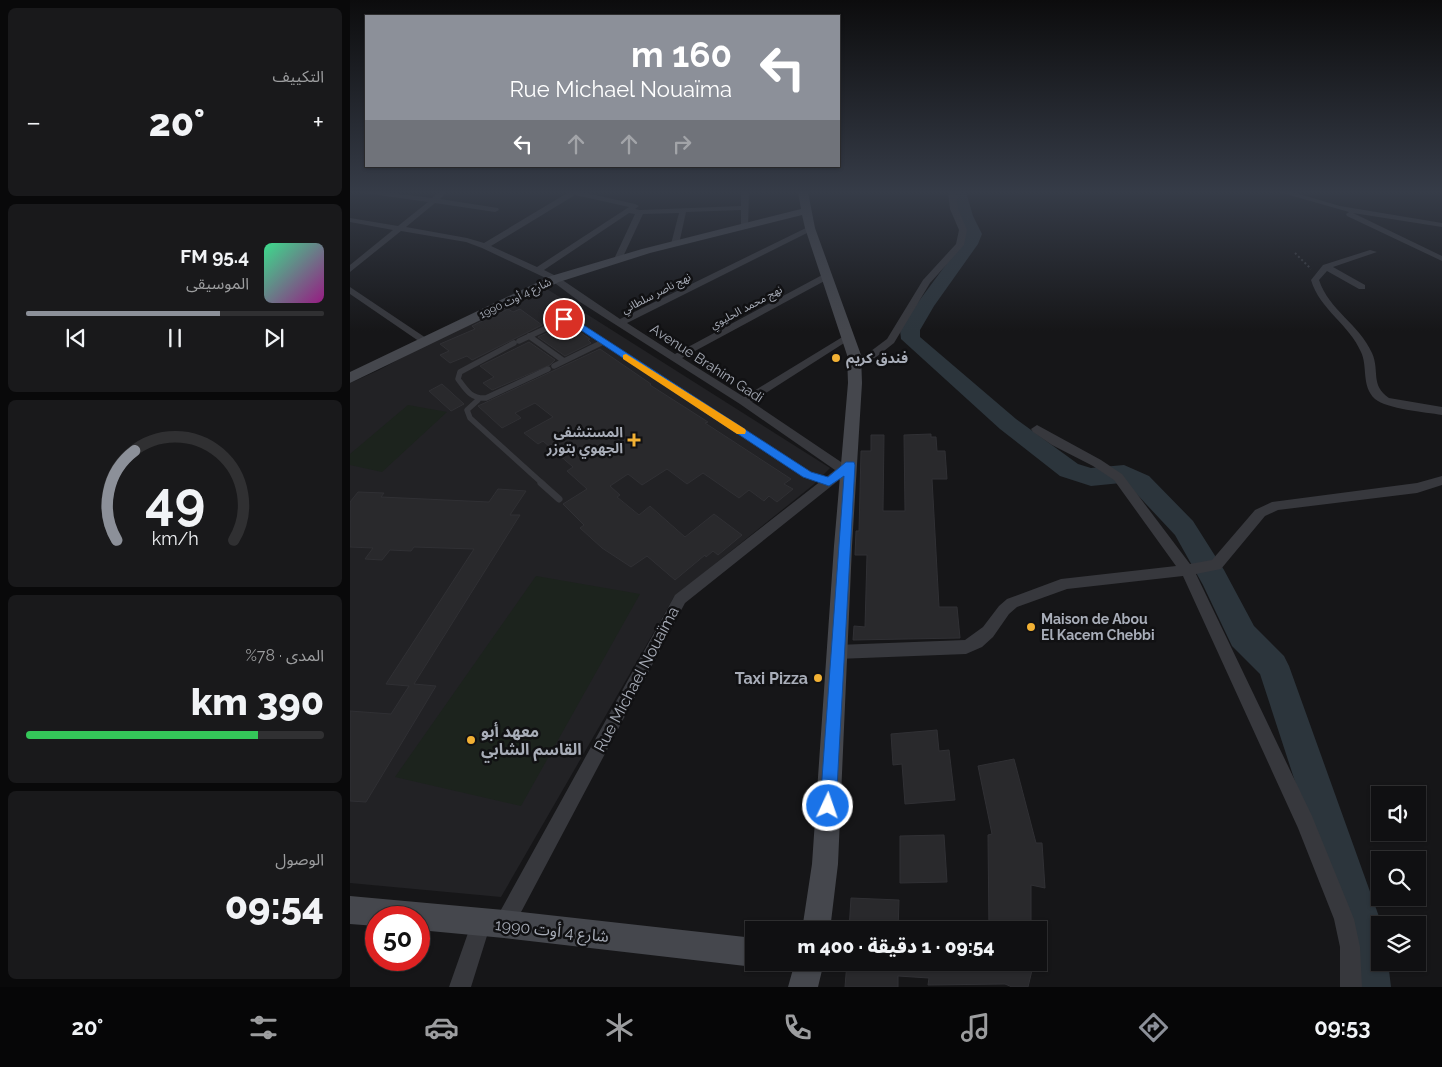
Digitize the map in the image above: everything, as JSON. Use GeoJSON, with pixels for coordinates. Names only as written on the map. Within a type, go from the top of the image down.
{"type":"FeatureCollection","features":[{"type":"Feature","properties":{"kind":"main road","name":"شارع 4 أوت 1990"},"geometry":{"type":"LineString","coordinates":[[352,374],[426,342],[555,279],[618,259],[698,238]]}},
{"type":"Feature","properties":{"kind":"main road"},"geometry":{"type":"LineString","coordinates":[[815,238],[855,361],[855,399],[847,467],[825,864],[817,921]]}},
{"type":"Feature","properties":{"kind":"main road","name":"شارع 4 أوت 1990"},"geometry":{"type":"LineString","coordinates":[[350,910],[745,952]]}},
{"type":"Feature","properties":{"kind":"main road"},"geometry":{"type":"LineString","coordinates":[[803,987],[807,971]]}},
{"type":"Feature","properties":{"kind":"street"},"geometry":{"type":"LineString","coordinates":[[350,269],[389,238]]}},
{"type":"Feature","properties":{"kind":"street","name":"Avenue Brahim Gadi"},"geometry":{"type":"LineString","coordinates":[[456,238],[485,246],[555,279],[620,323],[847,467]]}},
{"type":"Feature","properties":{"kind":"street"},"geometry":{"type":"LineString","coordinates":[[485,246],[498,238]]}},
{"type":"Feature","properties":{"kind":"street"},"geometry":{"type":"LineString","coordinates":[[537,272],[587,238]]}},
{"type":"Feature","properties":{"kind":"street"},"geometry":{"type":"LineString","coordinates":[[618,259],[628,238]]}},
{"type":"Feature","properties":{"kind":"street"},"geometry":{"type":"LineString","coordinates":[[675,244],[676,238]]}},
{"type":"Feature","properties":{"kind":"street","name":"نهج ناصر سلطاني"},"geometry":{"type":"LineString","coordinates":[[620,323],[761,238]]}},
{"type":"Feature","properties":{"kind":"street"},"geometry":{"type":"LineString","coordinates":[[855,361],[883,349],[892,341],[926,282],[960,245],[963,238]]}},
{"type":"Feature","properties":{"kind":"street"},"geometry":{"type":"LineString","coordinates":[[1400,238],[1442,259]]}},
{"type":"Feature","properties":{"kind":"street"},"geometry":{"type":"LineString","coordinates":[[1373,252],[1326,267],[1318,274],[1315,280],[1317,289],[1324,301],[1358,338],[1367,353],[1371,369],[1371,385],[1377,396],[1386,401],[1442,411]]}},
{"type":"Feature","properties":{"kind":"street"},"geometry":{"type":"LineString","coordinates":[[1326,267],[1362,286]]}},
{"type":"Feature","properties":{"kind":"street","name":"نهج محمد الحليوي"},"geometry":{"type":"LineString","coordinates":[[675,358],[828,276]]}},
{"type":"Feature","properties":{"kind":"street"},"geometry":{"type":"LineString","coordinates":[[350,290],[426,342]]}},
{"type":"Feature","properties":{"kind":"street"},"geometry":{"type":"LineString","coordinates":[[744,402],[847,338]]}},
{"type":"Feature","properties":{"kind":"street"},"geometry":{"type":"LineString","coordinates":[[1037,429],[1056,442],[1097,462],[1118,477],[1192,569],[1305,823],[1344,919],[1350,947],[1351,980]]}},
{"type":"Feature","properties":{"kind":"street","name":"Rue Michael Nouaïma"},"geometry":{"type":"LineString","coordinates":[[460,987],[492,924],[680,599],[847,467]]}},
{"type":"Feature","properties":{"kind":"street"},"geometry":{"type":"LineString","coordinates":[[838,652],[966,647],[978,642],[1012,603],[1058,585],[1216,565],[1260,513],[1276,505],[1417,488],[1442,480]]}},
{"type":"Feature","properties":{"kind":"lane"},"geometry":{"type":"LineString","coordinates":[[478,400],[471,396],[458,379],[458,375],[465,368],[568,318],[807,475],[829,482]]}},
{"type":"Feature","properties":{"kind":"lane"},"geometry":{"type":"LineString","coordinates":[[529,336],[564,361]]}},
{"type":"Feature","properties":{"kind":"lane"},"geometry":{"type":"LineString","coordinates":[[554,366],[603,342]]}},
{"type":"Feature","properties":{"kind":"lane"},"geometry":{"type":"LineString","coordinates":[[548,369],[478,400],[467,410],[470,418],[559,499]]}},
{"type":"Feature","properties":{"kind":"path"},"geometry":{"type":"LineString","coordinates":[[1295,253],[1309,268],[1318,274]]}},
{"type":"Feature","properties":{"kind":"shaded area","name":"معهد أبو القاسم الشابي"},"geometry":{"type":"Polygon","coordinates":[[[547,289],[830,468],[813,485],[674,597],[501,897],[350,883],[350,383],[379,370],[486,312],[523,295],[547,289]]]}},
{"type":"Feature","properties":{"kind":"shaded area"},"geometry":{"type":"Polygon","coordinates":[[[408,405],[447,412],[382,472],[350,465],[350,454],[408,405]]]}},
{"type":"Feature","properties":{"kind":"shaded area"},"geometry":{"type":"Polygon","coordinates":[[[536,576],[640,594],[521,806],[395,777],[536,576]]]}},
{"type":"Feature","properties":{"kind":"building"},"geometry":{"type":"Polygon","coordinates":[[[508,309],[513,312],[520,309],[542,325],[472,360],[467,356],[450,363],[440,355],[449,351],[440,344],[475,329],[472,326],[508,309]]]}},
{"type":"Feature","properties":{"kind":"building"},"geometry":{"type":"Polygon","coordinates":[[[568,324],[590,339],[588,340],[591,343],[565,356],[538,337],[568,324]]]}},
{"type":"Feature","properties":{"kind":"building"},"geometry":{"type":"Polygon","coordinates":[[[529,342],[555,360],[550,365],[492,390],[483,383],[494,377],[480,366],[529,342]]]}},
{"type":"Feature","properties":{"kind":"building"},"geometry":{"type":"Polygon","coordinates":[[[600,349],[650,385],[708,422],[705,423],[791,479],[784,484],[793,489],[777,502],[769,496],[764,501],[749,490],[739,498],[703,473],[687,484],[667,469],[642,485],[628,474],[610,486],[620,495],[617,497],[639,515],[650,506],[685,537],[714,514],[742,535],[718,555],[713,551],[706,557],[705,555],[675,580],[647,556],[631,567],[602,548],[580,528],[584,525],[563,504],[587,489],[567,471],[573,467],[543,441],[538,444],[524,433],[553,417],[535,403],[515,413],[521,418],[502,428],[478,406],[600,349]]]}},
{"type":"Feature","properties":{"kind":"building"},"geometry":{"type":"Polygon","coordinates":[[[442,384],[464,404],[451,411],[429,391],[442,384]]]}},
{"type":"Feature","properties":{"kind":"building"},"geometry":{"type":"Polygon","coordinates":[[[931,434],[931,437],[936,437],[937,451],[945,451],[947,479],[932,479],[939,607],[957,607],[960,638],[853,640],[854,626],[865,627],[867,555],[855,555],[856,531],[859,531],[861,451],[871,451],[871,435],[884,435],[883,511],[905,511],[904,435],[931,434]]]}},
{"type":"Feature","properties":{"kind":"building"},"geometry":{"type":"Polygon","coordinates":[[[498,489],[526,491],[510,515],[520,515],[414,684],[436,686],[366,802],[350,801],[350,711],[391,714],[409,686],[386,684],[474,549],[414,547],[411,551],[390,550],[382,560],[365,559],[373,548],[350,547],[350,502],[358,492],[384,493],[381,497],[489,502],[498,489]]]}},
{"type":"Feature","properties":{"kind":"building"},"geometry":{"type":"Polygon","coordinates":[[[937,730],[939,751],[949,750],[955,800],[905,804],[902,764],[893,765],[891,734],[937,730]]]}},
{"type":"Feature","properties":{"kind":"building"},"geometry":{"type":"Polygon","coordinates":[[[1014,759],[1036,843],[1042,843],[1045,888],[1031,885],[1031,921],[989,921],[988,835],[992,834],[978,766],[1014,759]]]}},
{"type":"Feature","properties":{"kind":"building"},"geometry":{"type":"Polygon","coordinates":[[[944,835],[947,882],[900,883],[900,836],[944,835]]]}},
{"type":"Feature","properties":{"kind":"building"},"geometry":{"type":"Polygon","coordinates":[[[851,898],[899,900],[898,921],[850,921],[851,898]]]}},
{"type":"Feature","properties":{"kind":"building"},"geometry":{"type":"Polygon","coordinates":[[[846,971],[1032,971],[1028,987],[1012,987],[1005,984],[928,985],[929,978],[898,976],[898,987],[845,987],[846,971]]]}},
{"type":"Feature","properties":{"kind":"waterway"},"geometry":{"type":"LineString","coordinates":[[972,238],[925,305],[910,330],[911,339],[1008,424],[1069,470],[1091,477],[1124,474],[1140,482],[1184,528],[1214,578],[1243,636],[1273,666],[1364,932],[1370,987]]}},
{"type":"Feature","properties":{"kind":"slow traffic"},"geometry":{"type":"LineString","coordinates":[[626,357],[741,431]]}},
{"type":"Feature","properties":{"kind":"place","name":"فندق كريم"},"geometry":{"type":"Point","coordinates":[836,358]}},
{"type":"Feature","properties":{"kind":"place","name":"المستشفى الجهوي بتوزر"},"geometry":{"type":"Point","coordinates":[634,440]}},
{"type":"Feature","properties":{"kind":"place","name":"Maison de Abou El Kacem Chebbi"},"geometry":{"type":"Point","coordinates":[1031,627]}},
{"type":"Feature","properties":{"kind":"place","name":"Taxi Pizza"},"geometry":{"type":"Point","coordinates":[818,678]}},
{"type":"Feature","properties":{"kind":"place","name":"معهد أبو القاسم الشابي"},"geometry":{"type":"Point","coordinates":[471,740]}},
{"type":"Feature","properties":{"kind":"route"},"geometry":{"type":"LineString","coordinates":[[564,319],[568,318],[807,475],[829,482],[850,465],[843,546],[828,806]]}}]}
